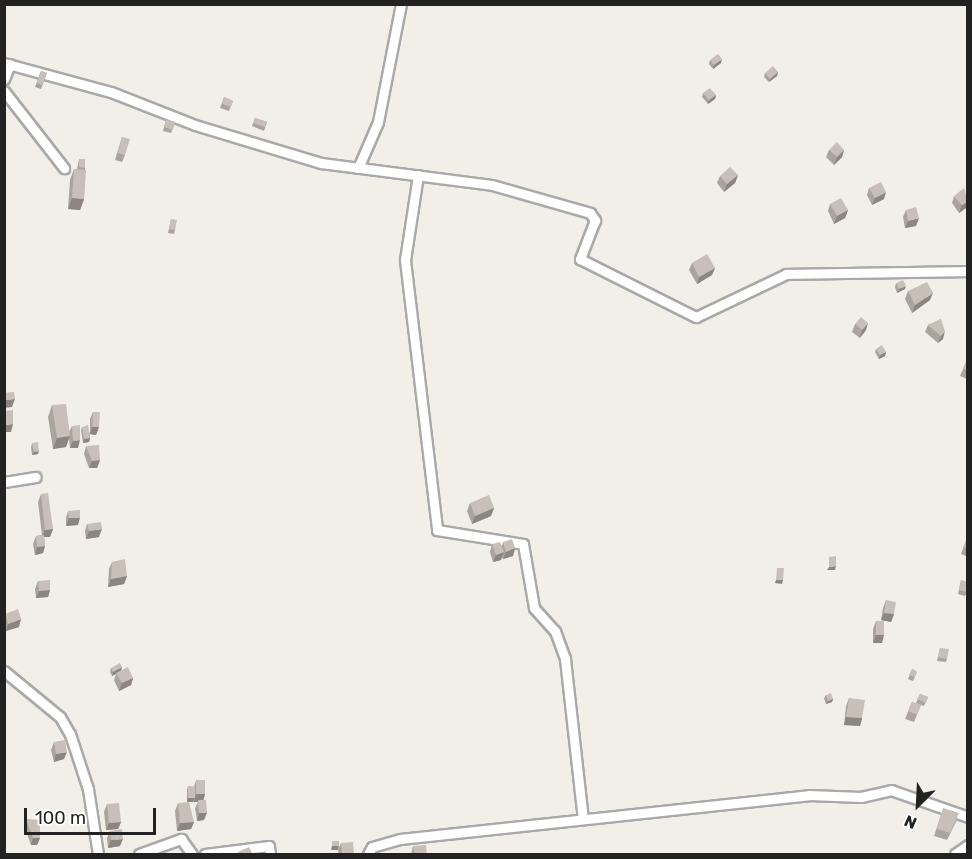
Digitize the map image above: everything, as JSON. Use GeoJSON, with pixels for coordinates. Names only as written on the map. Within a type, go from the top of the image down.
{"type":"FeatureCollection","features":[{"type":"Feature","properties":{"kind":"street"},"geometry":{"type":"LineString","coordinates":[[358,168],[378,122],[401,4]]}},
{"type":"Feature","properties":{"kind":"street"},"geometry":{"type":"LineString","coordinates":[[4,79],[7,64],[111,92],[195,125],[358,168],[492,185],[590,213],[594,220],[580,259],[696,317],[786,274],[968,272]]}},
{"type":"Feature","properties":{"kind":"street"},"geometry":{"type":"LineString","coordinates":[[4,91],[64,168]]}},
{"type":"Feature","properties":{"kind":"street"},"geometry":{"type":"LineString","coordinates":[[418,175],[405,260],[437,530],[523,544],[534,608],[555,631],[565,659],[583,819]]}},
{"type":"Feature","properties":{"kind":"street"},"geometry":{"type":"LineString","coordinates":[[4,482],[36,477]]}},
{"type":"Feature","properties":{"kind":"street"},"geometry":{"type":"LineString","coordinates":[[4,671],[60,717],[70,734],[88,789],[98,855]]}},
{"type":"Feature","properties":{"kind":"street"},"geometry":{"type":"LineString","coordinates":[[368,855],[383,842],[583,819],[891,790],[968,817]]}},
{"type":"Feature","properties":{"kind":"street"},"geometry":{"type":"LineString","coordinates":[[139,855],[180,839],[192,855]]}},
{"type":"Feature","properties":{"kind":"street"},"geometry":{"type":"LineString","coordinates":[[955,855],[968,845]]}},
{"type":"Feature","properties":{"kind":"street"},"geometry":{"type":"LineString","coordinates":[[205,855],[268,846],[270,855]]}},
{"type":"Feature","properties":{"kind":"building"},"geometry":{"type":"Polygon","coordinates":[[[718,54],[722,59],[714,65],[710,60],[718,54]]]}},
{"type":"Feature","properties":{"kind":"building"},"geometry":{"type":"Polygon","coordinates":[[[773,66],[778,72],[770,79],[765,73],[773,66]]]}},
{"type":"Feature","properties":{"kind":"building"},"geometry":{"type":"Polygon","coordinates":[[[41,71],[47,73],[42,85],[37,83],[41,71]]]}},
{"type":"Feature","properties":{"kind":"building"},"geometry":{"type":"Polygon","coordinates":[[[710,88],[716,95],[709,100],[703,93],[710,88]]]}},
{"type":"Feature","properties":{"kind":"building"},"geometry":{"type":"Polygon","coordinates":[[[224,97],[233,101],[231,107],[222,104],[224,97]]]}},
{"type":"Feature","properties":{"kind":"building"},"geometry":{"type":"Polygon","coordinates":[[[255,118],[267,122],[265,127],[253,123],[255,118]]]}},
{"type":"Feature","properties":{"kind":"building"},"geometry":{"type":"Polygon","coordinates":[[[166,120],[175,122],[173,130],[164,127],[166,120]]]}},
{"type":"Feature","properties":{"kind":"building"},"geometry":{"type":"Polygon","coordinates":[[[122,137],[130,139],[125,155],[118,153],[122,137]]]}},
{"type":"Feature","properties":{"kind":"building"},"geometry":{"type":"Polygon","coordinates":[[[837,142],[844,150],[837,157],[829,150],[837,142]]]}},
{"type":"Feature","properties":{"kind":"building"},"geometry":{"type":"Polygon","coordinates":[[[79,159],[85,159],[85,168],[79,167],[79,159]]]}},
{"type":"Feature","properties":{"kind":"building"},"geometry":{"type":"Polygon","coordinates":[[[730,167],[738,175],[727,184],[720,176],[730,167]]]}},
{"type":"Feature","properties":{"kind":"building"},"geometry":{"type":"Polygon","coordinates":[[[74,169],[86,170],[84,199],[72,198],[74,169]]]}},
{"type":"Feature","properties":{"kind":"building"},"geometry":{"type":"Polygon","coordinates":[[[881,182],[886,192],[875,198],[869,188],[881,182]]]}},
{"type":"Feature","properties":{"kind":"building"},"geometry":{"type":"Polygon","coordinates":[[[964,188],[968,201],[962,205],[954,196],[964,188]]]}},
{"type":"Feature","properties":{"kind":"building"},"geometry":{"type":"Polygon","coordinates":[[[841,198],[848,210],[837,216],[830,204],[841,198]]]}},
{"type":"Feature","properties":{"kind":"building"},"geometry":{"type":"Polygon","coordinates":[[[916,207],[919,218],[908,221],[906,210],[916,207]]]}},
{"type":"Feature","properties":{"kind":"building"},"geometry":{"type":"Polygon","coordinates":[[[171,219],[177,220],[175,230],[169,229],[171,219]]]}},
{"type":"Feature","properties":{"kind":"building"},"geometry":{"type":"Polygon","coordinates":[[[707,254],[715,268],[699,277],[692,263],[707,254]]]}},
{"type":"Feature","properties":{"kind":"building"},"geometry":{"type":"Polygon","coordinates":[[[903,280],[906,286],[899,289],[896,283],[903,280]]]}},
{"type":"Feature","properties":{"kind":"building"},"geometry":{"type":"Polygon","coordinates":[[[927,282],[933,293],[915,305],[908,291],[927,282]]]}},
{"type":"Feature","properties":{"kind":"building"},"geometry":{"type":"Polygon","coordinates":[[[861,317],[868,323],[862,330],[855,324],[861,317]]]}},
{"type":"Feature","properties":{"kind":"building"},"geometry":{"type":"Polygon","coordinates":[[[941,319],[945,331],[941,336],[928,325],[941,319]]]}},
{"type":"Feature","properties":{"kind":"building"},"geometry":{"type":"Polygon","coordinates":[[[882,345],[886,352],[880,355],[876,349],[882,345]]]}},
{"type":"Feature","properties":{"kind":"building"},"geometry":{"type":"Polygon","coordinates":[[[968,358],[968,371],[963,368],[968,358]]]}},
{"type":"Feature","properties":{"kind":"building"},"geometry":{"type":"Polygon","coordinates":[[[14,392],[15,399],[4,400],[4,393],[14,392]]]}},
{"type":"Feature","properties":{"kind":"building"},"geometry":{"type":"Polygon","coordinates":[[[66,404],[70,436],[57,438],[52,405],[66,404]]]}},
{"type":"Feature","properties":{"kind":"building"},"geometry":{"type":"Polygon","coordinates":[[[13,410],[13,424],[4,425],[4,411],[13,410]]]}},
{"type":"Feature","properties":{"kind":"building"},"geometry":{"type":"Polygon","coordinates":[[[93,412],[100,412],[99,427],[92,427],[93,412]]]}},
{"type":"Feature","properties":{"kind":"building"},"geometry":{"type":"Polygon","coordinates":[[[80,425],[80,440],[73,441],[72,426],[80,425]]]}},
{"type":"Feature","properties":{"kind":"building"},"geometry":{"type":"Polygon","coordinates":[[[88,425],[90,438],[84,439],[82,427],[88,425]]]}},
{"type":"Feature","properties":{"kind":"building"},"geometry":{"type":"Polygon","coordinates":[[[38,442],[39,451],[34,452],[32,443],[38,442]]]}},
{"type":"Feature","properties":{"kind":"building"},"geometry":{"type":"Polygon","coordinates":[[[99,445],[100,460],[92,461],[86,446],[99,445]]]}},
{"type":"Feature","properties":{"kind":"building"},"geometry":{"type":"Polygon","coordinates":[[[48,493],[53,529],[45,530],[41,494],[48,493]]]}},
{"type":"Feature","properties":{"kind":"building"},"geometry":{"type":"Polygon","coordinates":[[[489,495],[494,508],[475,516],[470,503],[489,495]]]}},
{"type":"Feature","properties":{"kind":"building"},"geometry":{"type":"Polygon","coordinates":[[[80,510],[80,518],[69,518],[68,511],[80,510]]]}},
{"type":"Feature","properties":{"kind":"building"},"geometry":{"type":"Polygon","coordinates":[[[101,522],[102,529],[89,531],[87,524],[101,522]]]}},
{"type":"Feature","properties":{"kind":"building"},"geometry":{"type":"Polygon","coordinates":[[[44,535],[45,546],[37,547],[36,536],[44,535]]]}},
{"type":"Feature","properties":{"kind":"building"},"geometry":{"type":"Polygon","coordinates":[[[968,536],[968,548],[963,547],[968,536]]]}},
{"type":"Feature","properties":{"kind":"building"},"geometry":{"type":"Polygon","coordinates":[[[512,539],[515,548],[506,552],[503,542],[512,539]]]}},
{"type":"Feature","properties":{"kind":"building"},"geometry":{"type":"Polygon","coordinates":[[[500,542],[504,552],[496,555],[492,544],[500,542]]]}},
{"type":"Feature","properties":{"kind":"building"},"geometry":{"type":"Polygon","coordinates":[[[836,556],[836,566],[829,567],[829,557],[836,556]]]}},
{"type":"Feature","properties":{"kind":"building"},"geometry":{"type":"Polygon","coordinates":[[[125,559],[127,576],[111,579],[112,562],[125,559]]]}},
{"type":"Feature","properties":{"kind":"building"},"geometry":{"type":"Polygon","coordinates":[[[777,568],[784,568],[783,580],[776,580],[777,568]]]}},
{"type":"Feature","properties":{"kind":"building"},"geometry":{"type":"Polygon","coordinates":[[[50,580],[50,590],[39,591],[38,581],[50,580]]]}},
{"type":"Feature","properties":{"kind":"building"},"geometry":{"type":"Polygon","coordinates":[[[961,580],[968,582],[967,592],[959,590],[961,580]]]}},
{"type":"Feature","properties":{"kind":"building"},"geometry":{"type":"Polygon","coordinates":[[[886,600],[896,602],[894,614],[884,613],[886,600]]]}},
{"type":"Feature","properties":{"kind":"building"},"geometry":{"type":"Polygon","coordinates":[[[18,609],[21,619],[8,624],[5,614],[18,609]]]}},
{"type":"Feature","properties":{"kind":"building"},"geometry":{"type":"Polygon","coordinates":[[[876,621],[884,621],[884,635],[876,635],[876,621]]]}},
{"type":"Feature","properties":{"kind":"building"},"geometry":{"type":"Polygon","coordinates":[[[940,648],[949,649],[947,659],[938,657],[940,648]]]}},
{"type":"Feature","properties":{"kind":"building"},"geometry":{"type":"Polygon","coordinates":[[[120,663],[122,667],[113,672],[111,668],[120,663]]]}},
{"type":"Feature","properties":{"kind":"building"},"geometry":{"type":"Polygon","coordinates":[[[128,667],[133,678],[122,683],[116,673],[128,667]]]}},
{"type":"Feature","properties":{"kind":"building"},"geometry":{"type":"Polygon","coordinates":[[[912,669],[917,672],[915,677],[909,675],[912,669]]]}},
{"type":"Feature","properties":{"kind":"building"},"geometry":{"type":"Polygon","coordinates":[[[831,693],[833,699],[828,701],[826,695],[831,693]]]}},
{"type":"Feature","properties":{"kind":"building"},"geometry":{"type":"Polygon","coordinates":[[[920,694],[928,697],[926,703],[917,699],[920,694]]]}},
{"type":"Feature","properties":{"kind":"building"},"geometry":{"type":"Polygon","coordinates":[[[849,698],[865,700],[862,718],[846,717],[849,698]]]}},
{"type":"Feature","properties":{"kind":"building"},"geometry":{"type":"Polygon","coordinates":[[[912,702],[921,705],[917,715],[908,711],[912,702]]]}},
{"type":"Feature","properties":{"kind":"building"},"geometry":{"type":"Polygon","coordinates":[[[65,740],[67,752],[56,754],[54,742],[65,740]]]}},
{"type":"Feature","properties":{"kind":"building"},"geometry":{"type":"Polygon","coordinates":[[[196,780],[205,780],[205,794],[196,794],[196,780]]]}},
{"type":"Feature","properties":{"kind":"building"},"geometry":{"type":"Polygon","coordinates":[[[188,786],[195,787],[195,798],[188,798],[188,786]]]}},
{"type":"Feature","properties":{"kind":"building"},"geometry":{"type":"Polygon","coordinates":[[[198,800],[206,800],[207,813],[199,813],[198,800]]]}},
{"type":"Feature","properties":{"kind":"building"},"geometry":{"type":"Polygon","coordinates":[[[189,802],[194,822],[180,823],[178,803],[189,802]]]}},
{"type":"Feature","properties":{"kind":"building"},"geometry":{"type":"Polygon","coordinates":[[[119,803],[121,822],[109,823],[107,804],[119,803]]]}},
{"type":"Feature","properties":{"kind":"building"},"geometry":{"type":"Polygon","coordinates":[[[943,808],[959,813],[950,833],[937,829],[943,808]]]}},
{"type":"Feature","properties":{"kind":"building"},"geometry":{"type":"Polygon","coordinates":[[[26,819],[40,820],[40,838],[33,838],[26,819]]]}},
{"type":"Feature","properties":{"kind":"building"},"geometry":{"type":"Polygon","coordinates":[[[122,829],[123,839],[111,840],[110,831],[122,829]]]}},
{"type":"Feature","properties":{"kind":"building"},"geometry":{"type":"Polygon","coordinates":[[[332,841],[339,841],[339,846],[332,846],[332,841]]]}},
{"type":"Feature","properties":{"kind":"building"},"geometry":{"type":"Polygon","coordinates":[[[353,842],[354,853],[342,854],[341,843],[353,842]]]}},
{"type":"Feature","properties":{"kind":"building"},"geometry":{"type":"Polygon","coordinates":[[[426,845],[427,855],[415,855],[413,846],[426,845]]]}},
{"type":"Feature","properties":{"kind":"building"},"geometry":{"type":"Polygon","coordinates":[[[249,847],[253,855],[239,855],[238,852],[249,847]]]}}]}
